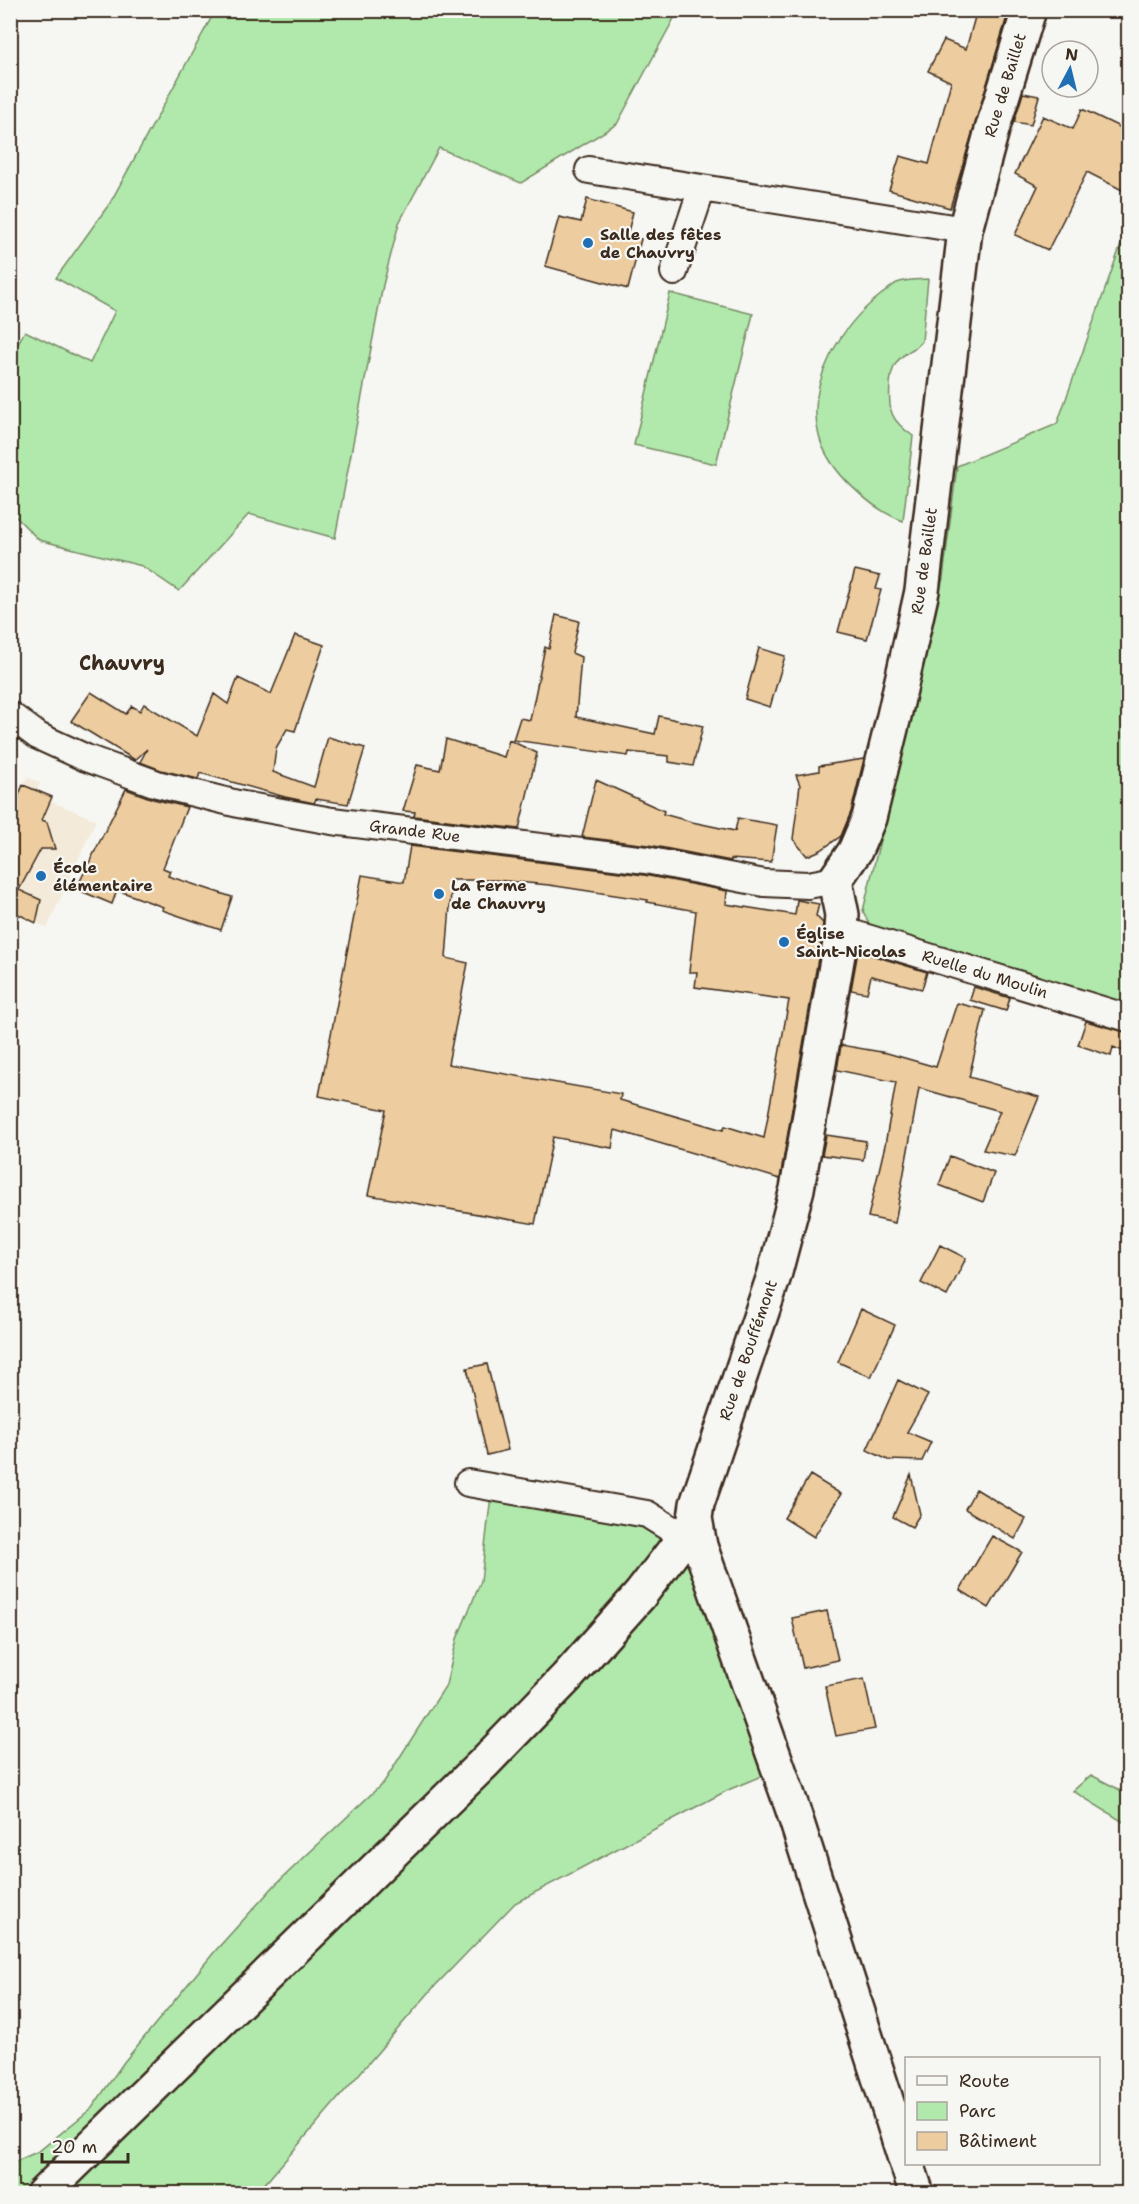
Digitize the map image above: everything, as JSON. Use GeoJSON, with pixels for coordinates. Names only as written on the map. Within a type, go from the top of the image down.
{"type":"FeatureCollection","features":[{"type":"Feature","properties":{"kind":"street","name":"Rue de Baillet"},"geometry":{"type":"LineString","coordinates":[[835,879],[855,851],[869,818],[914,631],[922,591],[965,230],[992,130],[1029,10]]}},
{"type":"Feature","properties":{"kind":"street"},"geometry":{"type":"LineString","coordinates":[[589,170],[965,230]]}},
{"type":"Feature","properties":{"kind":"street"},"geometry":{"type":"LineString","coordinates":[[674,272],[702,188]]}},
{"type":"Feature","properties":{"kind":"street","name":"Grande Rue"},"geometry":{"type":"LineString","coordinates":[[10,715],[38,736],[86,758],[157,784],[238,804],[332,821],[646,860],[764,883],[808,885],[835,879]]}},
{"type":"Feature","properties":{"kind":"street","name":"Rue de Bouffémont"},"geometry":{"type":"LineString","coordinates":[[835,879],[842,910],[841,930],[797,1189],[774,1276],[701,1489],[695,1518],[696,1533],[792,1807],[905,2157]]}},
{"type":"Feature","properties":{"kind":"street","name":"Ruelle du Moulin"},"geometry":{"type":"LineString","coordinates":[[841,930],[1128,1018]]}},
{"type":"Feature","properties":{"kind":"street"},"geometry":{"type":"LineString","coordinates":[[468,1484],[647,1514],[671,1529],[696,1533]]}},
{"type":"Feature","properties":{"kind":"street"},"geometry":{"type":"LineString","coordinates":[[43,2193],[483,1764],[567,1677],[640,1595],[679,1544],[696,1533]]}},
{"type":"Feature","properties":{"kind":"street","name":"Rue de Bouffémont"},"geometry":{"type":"LineString","coordinates":[[908,2165],[917,2193]]}},
{"type":"Feature","properties":{"kind":"shaded area","name":"École élémentaire"},"geometry":{"type":"Polygon","coordinates":[[[27,777],[40,783],[37,791],[52,797],[50,801],[96,820],[47,928],[11,910],[11,807],[14,808],[27,777]]]}},
{"type":"Feature","properties":{"kind":"green space"},"geometry":{"type":"Polygon","coordinates":[[[215,11],[678,11],[617,124],[521,183],[439,148],[399,223],[383,285],[335,538],[249,514],[179,591],[142,566],[39,540],[11,512],[11,356],[25,331],[90,363],[115,311],[56,278],[110,203],[215,11]]]}},
{"type":"Feature","properties":{"kind":"green space"},"geometry":{"type":"Polygon","coordinates":[[[1128,225],[1128,1018],[877,941],[863,911],[943,578],[957,466],[1057,424],[1128,225]]]}},
{"type":"Feature","properties":{"kind":"green space"},"geometry":{"type":"Polygon","coordinates":[[[928,279],[922,341],[897,362],[890,384],[892,414],[899,425],[913,436],[903,521],[878,508],[865,498],[852,487],[831,462],[819,436],[816,416],[817,396],[822,376],[840,339],[867,307],[897,283],[928,279]]]}},
{"type":"Feature","properties":{"kind":"green space"},"geometry":{"type":"Polygon","coordinates":[[[670,293],[753,314],[716,464],[634,445],[670,293]]]}},
{"type":"Feature","properties":{"kind":"green space"},"geometry":{"type":"Polygon","coordinates":[[[492,1487],[691,1528],[778,1769],[728,1790],[515,1903],[433,1988],[257,2193],[11,2193],[10,2164],[39,2151],[92,2108],[124,2062],[216,1950],[275,1885],[384,1782],[446,1685],[457,1639],[481,1581],[492,1487]]]}},
{"type":"Feature","properties":{"kind":"green space"},"geometry":{"type":"Polygon","coordinates":[[[1091,1775],[1128,1794],[1128,1825],[1073,1791],[1091,1775]]]}},
{"type":"Feature","properties":{"kind":"building"},"geometry":{"type":"Polygon","coordinates":[[[977,10],[1009,10],[950,208],[889,190],[900,156],[929,164],[951,82],[928,71],[944,40],[966,49],[977,10]]]}},
{"type":"Feature","properties":{"kind":"building"},"geometry":{"type":"Polygon","coordinates":[[[1023,93],[1039,96],[1031,125],[1014,122],[1023,93]]]}},
{"type":"Feature","properties":{"kind":"building"},"geometry":{"type":"Polygon","coordinates":[[[1082,109],[1128,131],[1128,193],[1087,172],[1048,250],[1015,235],[1038,186],[1015,174],[1043,116],[1073,129],[1082,109]]]}},
{"type":"Feature","properties":{"kind":"building","name":"Salle des fêtes de Chauvry"},"geometry":{"type":"Polygon","coordinates":[[[587,199],[633,212],[627,236],[641,239],[628,289],[545,266],[559,217],[581,222],[587,199]]]}},
{"type":"Feature","properties":{"kind":"building"},"geometry":{"type":"Polygon","coordinates":[[[855,570],[880,576],[876,589],[881,590],[867,639],[838,632],[855,570]]]}},
{"type":"Feature","properties":{"kind":"building"},"geometry":{"type":"Polygon","coordinates":[[[556,615],[579,621],[572,653],[581,657],[576,717],[655,734],[659,716],[703,726],[693,766],[669,762],[669,756],[629,752],[628,756],[513,740],[520,718],[530,720],[545,647],[549,649],[556,615]]]}},
{"type":"Feature","properties":{"kind":"building"},"geometry":{"type":"Polygon","coordinates":[[[295,635],[324,645],[295,731],[287,729],[276,748],[273,772],[314,787],[328,737],[365,748],[348,804],[316,799],[314,803],[200,773],[198,779],[161,770],[140,762],[147,749],[135,760],[71,721],[91,692],[126,714],[132,706],[140,711],[144,704],[197,736],[214,694],[228,704],[238,678],[271,694],[295,635]]]}},
{"type":"Feature","properties":{"kind":"building"},"geometry":{"type":"Polygon","coordinates":[[[759,648],[785,656],[770,707],[745,699],[759,648]]]}},
{"type":"Feature","properties":{"kind":"building"},"geometry":{"type":"Polygon","coordinates":[[[446,739],[504,757],[509,740],[537,753],[519,829],[414,816],[415,812],[403,811],[417,765],[440,770],[446,739]]]}},
{"type":"Feature","properties":{"kind":"building"},"geometry":{"type":"Polygon","coordinates":[[[864,759],[851,812],[841,836],[821,850],[807,856],[793,839],[800,785],[796,775],[819,771],[819,766],[864,759]]]}},
{"type":"Feature","properties":{"kind":"building"},"geometry":{"type":"Polygon","coordinates":[[[596,780],[664,811],[663,814],[692,822],[735,831],[738,818],[777,825],[771,862],[731,859],[731,861],[649,845],[582,837],[596,780]]]}},
{"type":"Feature","properties":{"kind":"building"},"geometry":{"type":"Polygon","coordinates":[[[23,785],[52,797],[42,820],[47,822],[55,849],[41,849],[19,890],[41,900],[36,923],[10,910],[10,816],[23,785]]]}},
{"type":"Feature","properties":{"kind":"building"},"geometry":{"type":"Polygon","coordinates":[[[126,789],[153,799],[187,807],[163,868],[170,871],[168,876],[232,897],[221,930],[162,910],[163,907],[117,890],[112,904],[76,889],[126,789]]]}},
{"type":"Feature","properties":{"kind":"building"},"geometry":{"type":"Polygon","coordinates":[[[410,846],[644,875],[727,891],[726,904],[795,915],[797,900],[819,904],[816,916],[823,923],[821,941],[780,1179],[615,1130],[612,1148],[553,1137],[535,1224],[368,1195],[386,1110],[319,1096],[362,875],[404,882],[410,846]],[[452,880],[446,958],[468,963],[448,1064],[621,1094],[620,1100],[723,1130],[725,1126],[764,1138],[789,1000],[695,987],[697,972],[689,972],[696,911],[647,902],[648,900],[549,885],[496,880],[452,880]]]}},
{"type":"Feature","properties":{"kind":"building"},"geometry":{"type":"Polygon","coordinates":[[[858,951],[927,972],[922,989],[871,976],[867,993],[851,990],[858,951]]]}},
{"type":"Feature","properties":{"kind":"building"},"geometry":{"type":"Polygon","coordinates":[[[974,987],[1010,998],[1006,1011],[970,1000],[974,987]]]}},
{"type":"Feature","properties":{"kind":"building"},"geometry":{"type":"Polygon","coordinates":[[[957,1003],[985,1010],[969,1077],[1039,1097],[1015,1156],[983,1150],[1000,1111],[919,1088],[895,1223],[868,1217],[885,1145],[896,1082],[837,1070],[841,1045],[887,1053],[936,1067],[957,1003]]]}},
{"type":"Feature","properties":{"kind":"building"},"geometry":{"type":"Polygon","coordinates":[[[1086,1021],[1128,1033],[1128,1053],[1113,1047],[1111,1056],[1078,1045],[1086,1021]]]}},
{"type":"Feature","properties":{"kind":"building"},"geometry":{"type":"Polygon","coordinates":[[[826,1135],[866,1141],[863,1160],[822,1155],[826,1135]]]}},
{"type":"Feature","properties":{"kind":"building"},"geometry":{"type":"Polygon","coordinates":[[[950,1156],[994,1173],[983,1202],[939,1185],[950,1156]]]}},
{"type":"Feature","properties":{"kind":"building"},"geometry":{"type":"Polygon","coordinates":[[[940,1245],[966,1258],[947,1296],[921,1283],[940,1245]]]}},
{"type":"Feature","properties":{"kind":"building"},"geometry":{"type":"Polygon","coordinates":[[[861,1309],[895,1325],[871,1377],[838,1362],[861,1309]]]}},
{"type":"Feature","properties":{"kind":"building"},"geometry":{"type":"Polygon","coordinates":[[[487,1364],[508,1450],[487,1455],[467,1368],[487,1364]]]}},
{"type":"Feature","properties":{"kind":"building"},"geometry":{"type":"Polygon","coordinates":[[[898,1380],[928,1395],[907,1432],[931,1442],[922,1461],[888,1460],[867,1450],[898,1380]]]}},
{"type":"Feature","properties":{"kind":"building"},"geometry":{"type":"Polygon","coordinates":[[[810,1475],[841,1494],[814,1537],[784,1518],[810,1475]]]}},
{"type":"Feature","properties":{"kind":"building"},"geometry":{"type":"Polygon","coordinates":[[[911,1475],[920,1514],[912,1527],[893,1517],[911,1475]]]}},
{"type":"Feature","properties":{"kind":"building"},"geometry":{"type":"Polygon","coordinates":[[[976,1489],[1026,1519],[1015,1539],[965,1509],[976,1489]]]}},
{"type":"Feature","properties":{"kind":"building"},"geometry":{"type":"Polygon","coordinates":[[[992,1536],[1022,1552],[989,1608],[960,1590],[992,1536]]]}},
{"type":"Feature","properties":{"kind":"building"},"geometry":{"type":"Polygon","coordinates":[[[827,1611],[838,1660],[803,1668],[792,1618],[827,1611]]]}},
{"type":"Feature","properties":{"kind":"building"},"geometry":{"type":"Polygon","coordinates":[[[864,1679],[875,1729],[836,1736],[825,1686],[864,1679]]]}},
{"type":"Feature","properties":{"kind":"place","name":"Salle des fêtes de Chauvry"},"geometry":{"type":"Point","coordinates":[588,243]}},
{"type":"Feature","properties":{"kind":"place","name":"École élémentaire"},"geometry":{"type":"Point","coordinates":[41,876]}},
{"type":"Feature","properties":{"kind":"place","name":"La Ferme de Chauvry"},"geometry":{"type":"Point","coordinates":[439,894]}},
{"type":"Feature","properties":{"kind":"place","name":"Église Saint-Nicolas"},"geometry":{"type":"Point","coordinates":[784,942]}},
{"type":"Feature","properties":{"kind":"district","name":"Chauvry"},"geometry":{"type":"Point","coordinates":[122,663]}}]}
